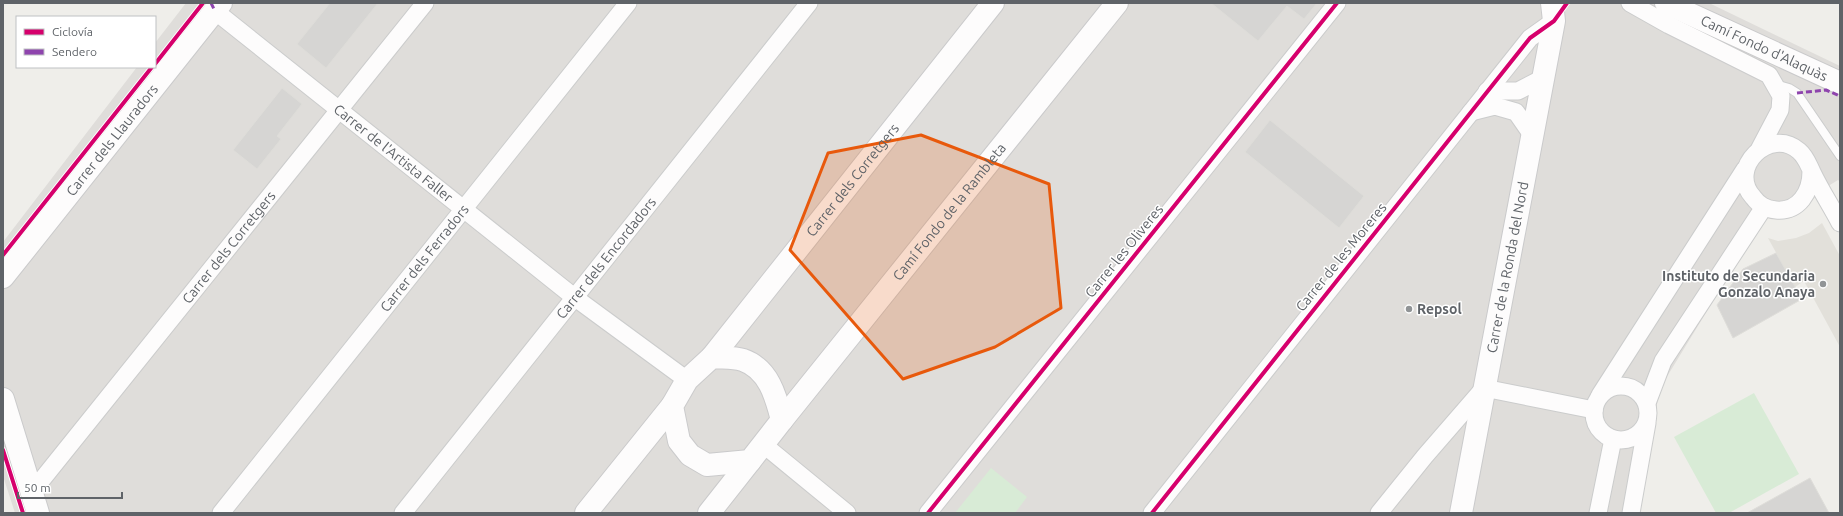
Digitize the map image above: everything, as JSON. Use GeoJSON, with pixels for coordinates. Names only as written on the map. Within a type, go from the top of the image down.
{"type":"FeatureCollection","features":[{"type":"Feature","properties":{"kind":"street","name":"Carrer dels Corretgers"},"geometry":{"type":"LineString","coordinates":[[32,492],[425,3]]}},
{"type":"Feature","properties":{"kind":"street","name":"Carrer dels Ferradors"},"geometry":{"type":"LineString","coordinates":[[221,513],[628,3]]}},
{"type":"Feature","properties":{"kind":"street","name":"Carrer dels Encordadors"},"geometry":{"type":"LineString","coordinates":[[403,513],[810,3]]}},
{"type":"Feature","properties":{"kind":"street","name":"Carrer dels Corretgers"},"geometry":{"type":"LineString","coordinates":[[712,357],[993,3]]}},
{"type":"Feature","properties":{"kind":"street","name":"Camí Fondo de la Rambleta"},"geometry":{"type":"LineString","coordinates":[[782,420],[1117,3]]}},
{"type":"Feature","properties":{"kind":"street","name":"Carrer les Oliveres"},"geometry":{"type":"LineString","coordinates":[[928,513],[1337,3]]}},
{"type":"Feature","properties":{"kind":"street","name":"Carrer de la Ronda del Nord"},"geometry":{"type":"LineString","coordinates":[[1461,513],[1543,78],[1553,12],[1567,3]]}},
{"type":"Feature","properties":{"kind":"street"},"geometry":{"type":"LineString","coordinates":[[1630,3],[1669,25],[1769,75],[1780,96],[1780,110],[1760,148],[1752,156],[1597,403],[1594,420],[1605,435],[1613,439],[1629,439],[1638,435],[1644,429],[1648,420]]}},
{"type":"Feature","properties":{"kind":"street","name":"Camí Fondo d'Alaquàs"},"geometry":{"type":"LineString","coordinates":[[1666,3],[1840,82]]}},
{"type":"Feature","properties":{"kind":"street","name":"Carrer de l'Artista Faller"},"geometry":{"type":"LineString","coordinates":[[218,7],[339,111],[574,297],[687,380]]}},
{"type":"Feature","properties":{"kind":"street","name":"Carrer dels Llauradors"},"geometry":{"type":"LineString","coordinates":[[3,277],[218,7]]}},
{"type":"Feature","properties":{"kind":"street","name":"Carrer de les Moreres"},"geometry":{"type":"LineString","coordinates":[[1152,513],[1470,112],[1553,12]]}},
{"type":"Feature","properties":{"kind":"street"},"geometry":{"type":"LineString","coordinates":[[1488,91],[1518,91],[1543,78]]}},
{"type":"Feature","properties":{"kind":"street"},"geometry":{"type":"LineString","coordinates":[[1470,112],[1494,106],[1516,112],[1532,134]]}},
{"type":"Feature","properties":{"kind":"street"},"geometry":{"type":"LineString","coordinates":[[1760,148],[1778,143],[1789,145],[1799,151],[1807,160],[1811,171],[1840,223]]}},
{"type":"Feature","properties":{"kind":"street"},"geometry":{"type":"LineString","coordinates":[[1745,169],[1745,181],[1748,192],[1759,204],[1769,210],[1790,208],[1800,202],[1808,193],[1811,182],[1811,171]]}},
{"type":"Feature","properties":{"kind":"street"},"geometry":{"type":"LineString","coordinates":[[1647,403],[1663,361],[1764,207]]}},
{"type":"Feature","properties":{"kind":"street"},"geometry":{"type":"LineString","coordinates":[[586,513],[672,406],[687,380],[712,357],[743,360],[761,371],[775,391],[782,420],[764,445],[709,513]]}},
{"type":"Feature","properties":{"kind":"street"},"geometry":{"type":"LineString","coordinates":[[1597,403],[1607,389],[1616,385],[1630,386],[1638,391],[1647,403],[1649,410],[1648,420],[1631,513]]}},
{"type":"Feature","properties":{"kind":"street"},"geometry":{"type":"LineString","coordinates":[[1379,513],[1425,456],[1484,388],[1597,403]]}},
{"type":"Feature","properties":{"kind":"street"},"geometry":{"type":"LineString","coordinates":[[3,399],[38,513]]}},
{"type":"Feature","properties":{"kind":"street"},"geometry":{"type":"LineString","coordinates":[[672,406],[679,441],[690,455],[707,465],[750,461]]}},
{"type":"Feature","properties":{"kind":"street"},"geometry":{"type":"LineString","coordinates":[[1598,513],[1613,439]]}},
{"type":"Feature","properties":{"kind":"street"},"geometry":{"type":"LineString","coordinates":[[764,445],[847,513]]}},
{"type":"Feature","properties":{"kind":"lane"},"geometry":{"type":"LineString","coordinates":[[1774,84],[1789,88],[1797,93],[1840,156]]}},
{"type":"Feature","properties":{"kind":"highlighted area"},"geometry":{"type":"Polygon","coordinates":[[[921,135],[1049,184],[1061,308],[995,347],[903,379],[790,250],[828,153],[921,135]]]}},
{"type":"Feature","properties":{"kind":"shaded area"},"geometry":{"type":"Polygon","coordinates":[[[186,3],[1709,3],[1840,66],[1840,182],[1838,180],[1812,196],[1791,218],[1767,213],[1660,388],[1637,513],[15,513],[3,476],[3,242],[136,68],[156,68],[156,42],[186,3]]]}},
{"type":"Feature","properties":{"kind":"shaded area","name":"Instituto de Secundaria Gonzalo Anaya"},"geometry":{"type":"Polygon","coordinates":[[[1822,223],[1840,256],[1840,347],[1804,281],[1795,287],[1768,238],[1778,241],[1796,238],[1809,233],[1822,223]]]}},
{"type":"Feature","properties":{"kind":"green space"},"geometry":{"type":"Polygon","coordinates":[[[1754,393],[1799,474],[1729,513],[1716,513],[1674,437],[1754,393]]]}},
{"type":"Feature","properties":{"kind":"green space"},"geometry":{"type":"Polygon","coordinates":[[[991,468],[1027,497],[1015,513],[955,513],[991,468]]]}},
{"type":"Feature","properties":{"kind":"building"},"geometry":{"type":"Polygon","coordinates":[[[330,3],[378,3],[326,68],[297,44],[330,3]]]}},
{"type":"Feature","properties":{"kind":"building"},"geometry":{"type":"Polygon","coordinates":[[[1211,3],[1317,3],[1304,19],[1287,6],[1258,41],[1211,3]]]}},
{"type":"Feature","properties":{"kind":"building"},"geometry":{"type":"Polygon","coordinates":[[[282,88],[302,104],[277,136],[281,139],[257,169],[233,150],[282,88]]]}},
{"type":"Feature","properties":{"kind":"building"},"geometry":{"type":"Polygon","coordinates":[[[1270,120],[1364,196],[1339,228],[1245,152],[1270,120]]]}},
{"type":"Feature","properties":{"kind":"building"},"geometry":{"type":"Polygon","coordinates":[[[1776,253],[1802,299],[1733,338],[1717,305],[1743,269],[1776,253]]]}},
{"type":"Feature","properties":{"kind":"building"},"geometry":{"type":"Polygon","coordinates":[[[1810,478],[1829,513],[1747,513],[1810,478]]]}},
{"type":"Feature","properties":{"kind":"marked path"},"geometry":{"type":"LineString","coordinates":[[211,3],[215,11]]}},
{"type":"Feature","properties":{"kind":"marked path"},"geometry":{"type":"LineString","coordinates":[[1797,93],[1826,90],[1840,96]]}},
{"type":"Feature","properties":{"kind":"cycle path"},"geometry":{"type":"LineString","coordinates":[[156,63],[203,3]]}},
{"type":"Feature","properties":{"kind":"cycle path"},"geometry":{"type":"LineString","coordinates":[[928,513],[1337,3]]}},
{"type":"Feature","properties":{"kind":"cycle path"},"geometry":{"type":"LineString","coordinates":[[1152,513],[1530,38],[1554,21],[1567,3]]}},
{"type":"Feature","properties":{"kind":"cycle path"},"geometry":{"type":"LineString","coordinates":[[3,255],[151,68]]}},
{"type":"Feature","properties":{"kind":"cycle path"},"geometry":{"type":"LineString","coordinates":[[3,450],[23,513]]}},
{"type":"Feature","properties":{"kind":"place","name":"Instituto de Secundaria Gonzalo Anaya"},"geometry":{"type":"Point","coordinates":[1823,284]}},
{"type":"Feature","properties":{"kind":"place","name":"Repsol"},"geometry":{"type":"Point","coordinates":[1409,309]}}]}
